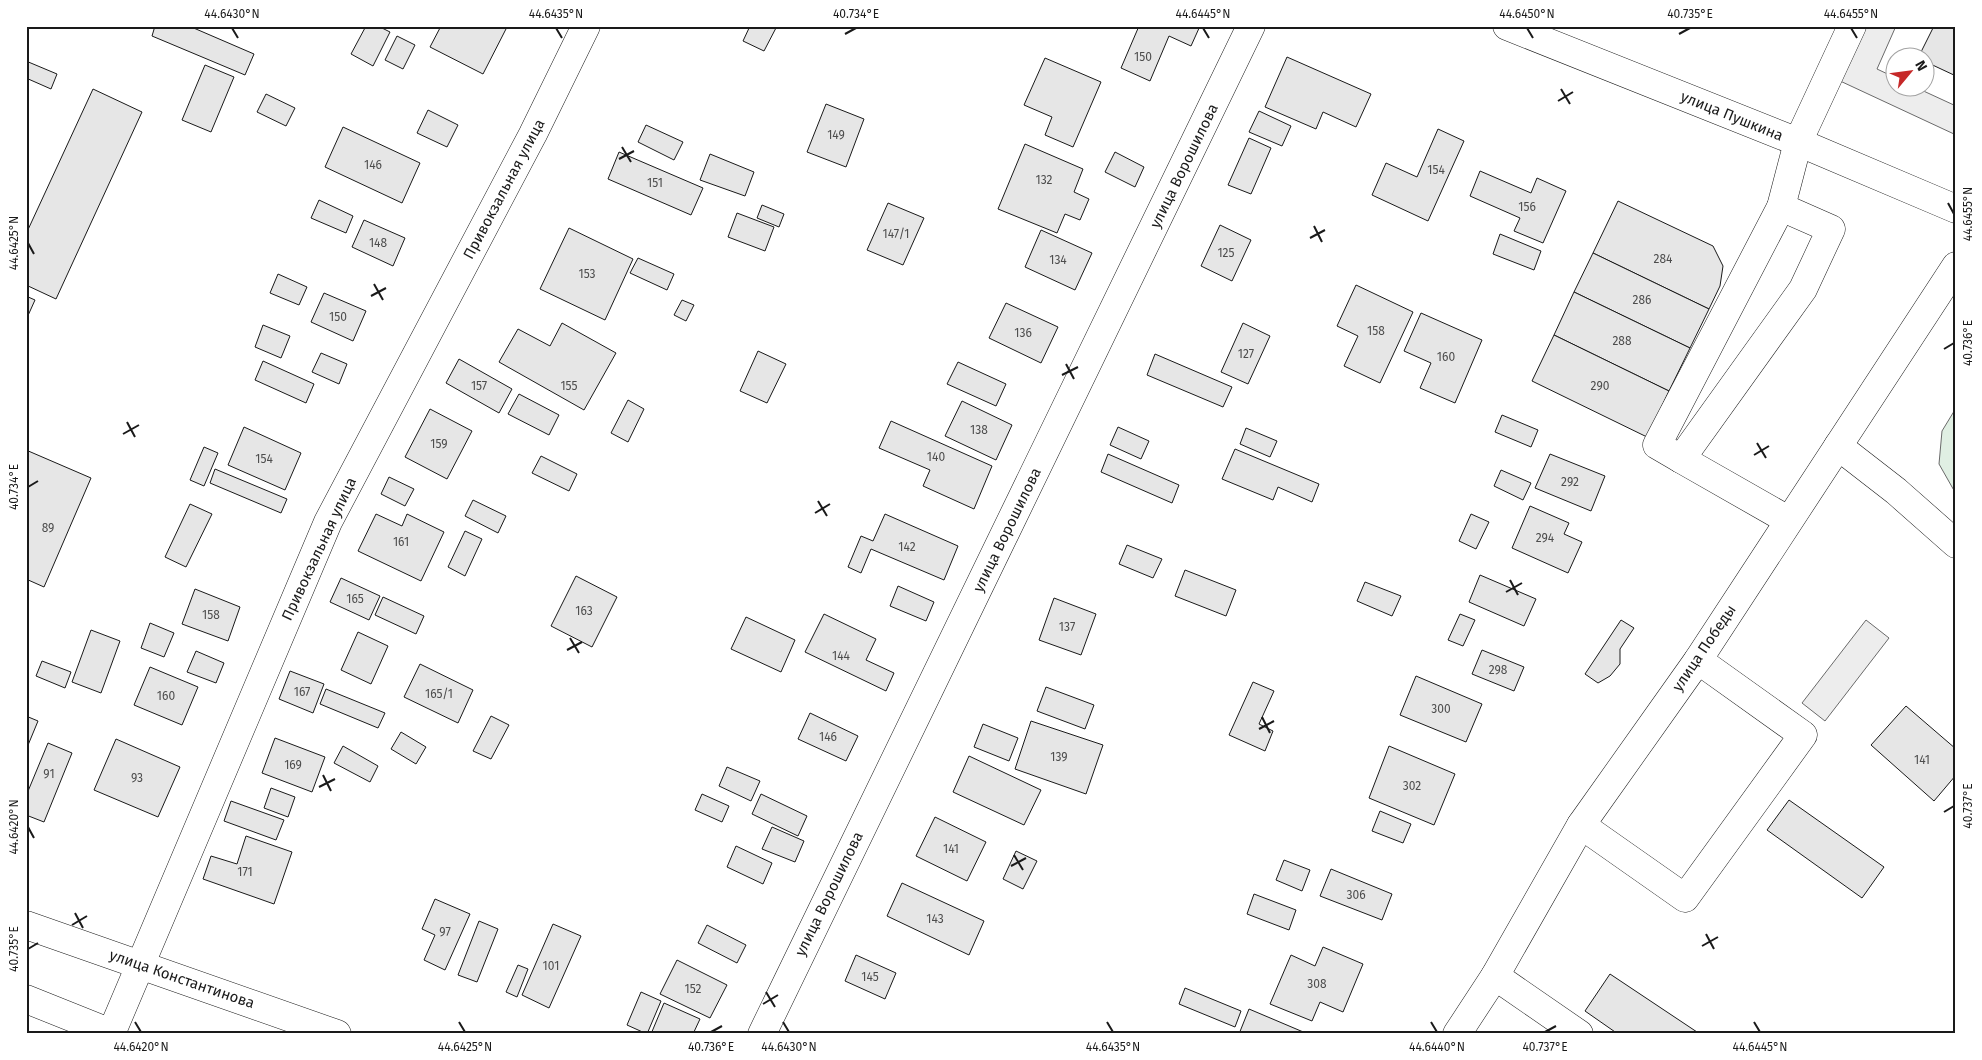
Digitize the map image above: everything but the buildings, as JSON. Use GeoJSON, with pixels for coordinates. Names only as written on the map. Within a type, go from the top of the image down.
{"type":"FeatureCollection","features":[{"type":"Feature","properties":{"kind":"street","name":"Привокзальная улица"},"geometry":{"type":"LineString","coordinates":[[111,1034],[328,522],[533,134],[586,26]]}},
{"type":"Feature","properties":{"kind":"street","name":"улица Ворошилова"},"geometry":{"type":"LineString","coordinates":[[762,1034],[1252,26]]}},
{"type":"Feature","properties":{"kind":"street","name":"улица Пушкина"},"geometry":{"type":"LineString","coordinates":[[1507,26],[1798,142],[1956,209]]}},
{"type":"Feature","properties":{"kind":"street"},"geometry":{"type":"LineString","coordinates":[[1788,520],[1657,445],[1781,207],[1798,142],[1852,26]]}},
{"type":"Feature","properties":{"kind":"street"},"geometry":{"type":"LineString","coordinates":[[1681,459],[1803,289],[1831,229],[1781,207]]}},
{"type":"Feature","properties":{"kind":"street","name":"улица Победы"},"geometry":{"type":"LineString","coordinates":[[1457,1034],[1494,976],[1581,826],[1698,660],[1956,266]]}},
{"type":"Feature","properties":{"kind":"street"},"geometry":{"type":"LineString","coordinates":[[1838,446],[1896,492],[1956,544]]}},
{"type":"Feature","properties":{"kind":"street"},"geometry":{"type":"LineString","coordinates":[[1581,826],[1685,898],[1804,735],[1698,660]]}},
{"type":"Feature","properties":{"kind":"street","name":"улица Константинова"},"geometry":{"type":"LineString","coordinates":[[26,925],[337,1034]]}},
{"type":"Feature","properties":{"kind":"street"},"geometry":{"type":"LineString","coordinates":[[1494,976],[1579,1034]]}},
{"type":"Feature","properties":{"kind":"street"},"geometry":{"type":"LineString","coordinates":[[26,999],[111,1034]]}},
{"type":"Feature","properties":{"kind":"green space"},"geometry":{"type":"Polygon","coordinates":[[[1956,408],[1956,494],[1939,464],[1942,431],[1956,408]]]}},
{"type":"Feature","properties":{"kind":"shaded area"},"geometry":{"type":"Polygon","coordinates":[[[1863,26],[1896,26],[1886,48],[1884,48],[1884,53],[1877,69],[1884,72],[1884,98],[1934,98],[1934,96],[1956,106],[1954,134],[1838,80],[1863,26]]]}},
{"type":"Feature","properties":{"kind":"shaded area"},"geometry":{"type":"Polygon","coordinates":[[[1866,620],[1889,638],[1825,721],[1802,703],[1866,620]]]}}]}
